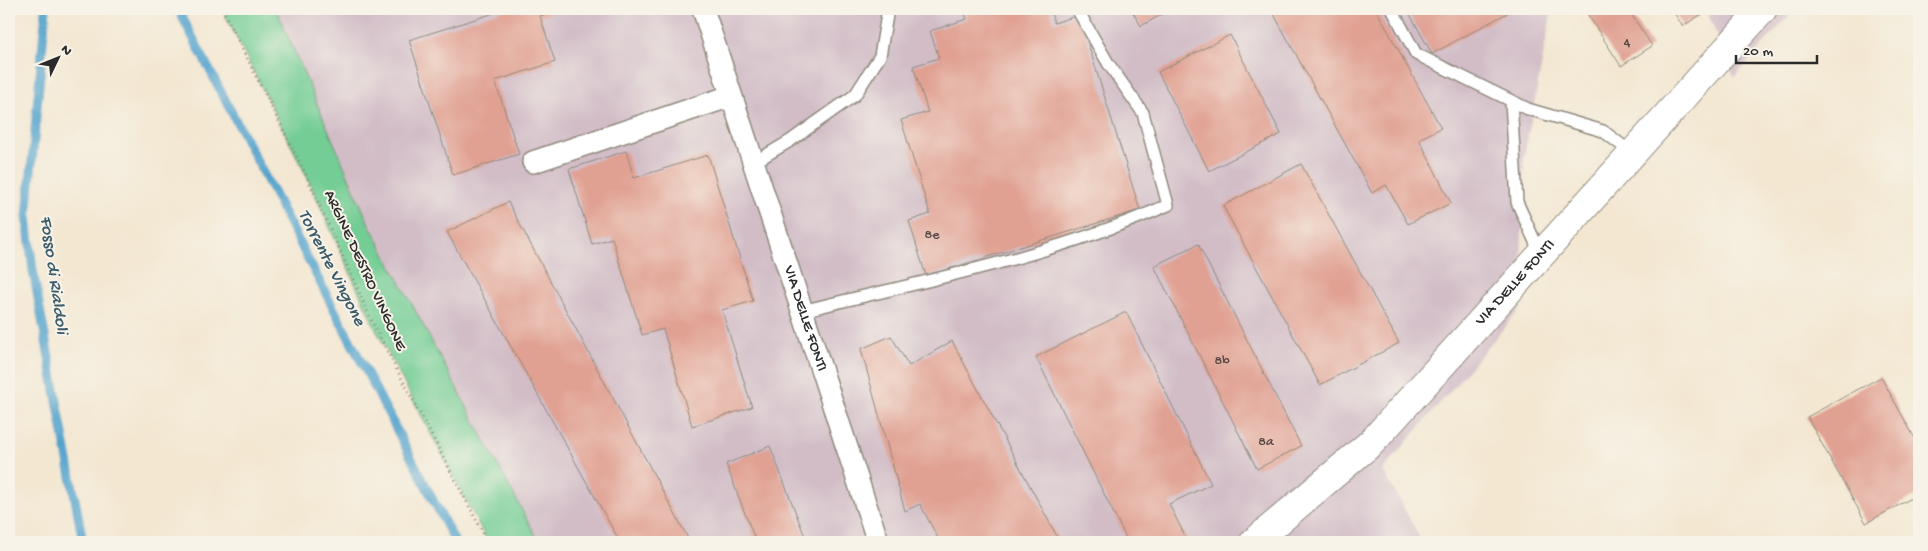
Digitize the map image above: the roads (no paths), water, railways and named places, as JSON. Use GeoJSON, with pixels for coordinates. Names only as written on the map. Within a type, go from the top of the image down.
{"type":"FeatureCollection","features":[{"type":"Feature","properties":{"kind":"street","name":"VIA DELLE FONTI"},"geometry":{"type":"LineString","coordinates":[[703,9],[878,542]]}},
{"type":"Feature","properties":{"kind":"street","name":"VIA DELLE FONTI"},"geometry":{"type":"LineString","coordinates":[[1254,542],[1372,442],[1764,9]]}},
{"type":"Feature","properties":{"kind":"street"},"geometry":{"type":"LineString","coordinates":[[533,162],[732,96]]}},
{"type":"Feature","properties":{"kind":"lane"},"geometry":{"type":"LineString","coordinates":[[754,163],[790,141],[855,95],[880,56],[888,9]]}},
{"type":"Feature","properties":{"kind":"lane"},"geometry":{"type":"LineString","coordinates":[[802,311],[992,264],[1126,223],[1168,205],[1143,113],[1108,62],[1077,9]]}},
{"type":"Feature","properties":{"kind":"lane"},"geometry":{"type":"LineString","coordinates":[[1392,9],[1416,54],[1528,109],[1603,131],[1632,153]]}},
{"type":"Feature","properties":{"kind":"lane"},"geometry":{"type":"LineString","coordinates":[[1511,101],[1517,202],[1540,255]]}},
{"type":"Feature","properties":{"kind":"waterway","name":"Fosso di Rialdoli"},"geometry":{"type":"LineString","coordinates":[[46,9],[27,216],[33,271],[83,542]]}},
{"type":"Feature","properties":{"kind":"waterway","name":"Torrente Vingone"},"geometry":{"type":"LineString","coordinates":[[178,9],[455,542]]}}]}
